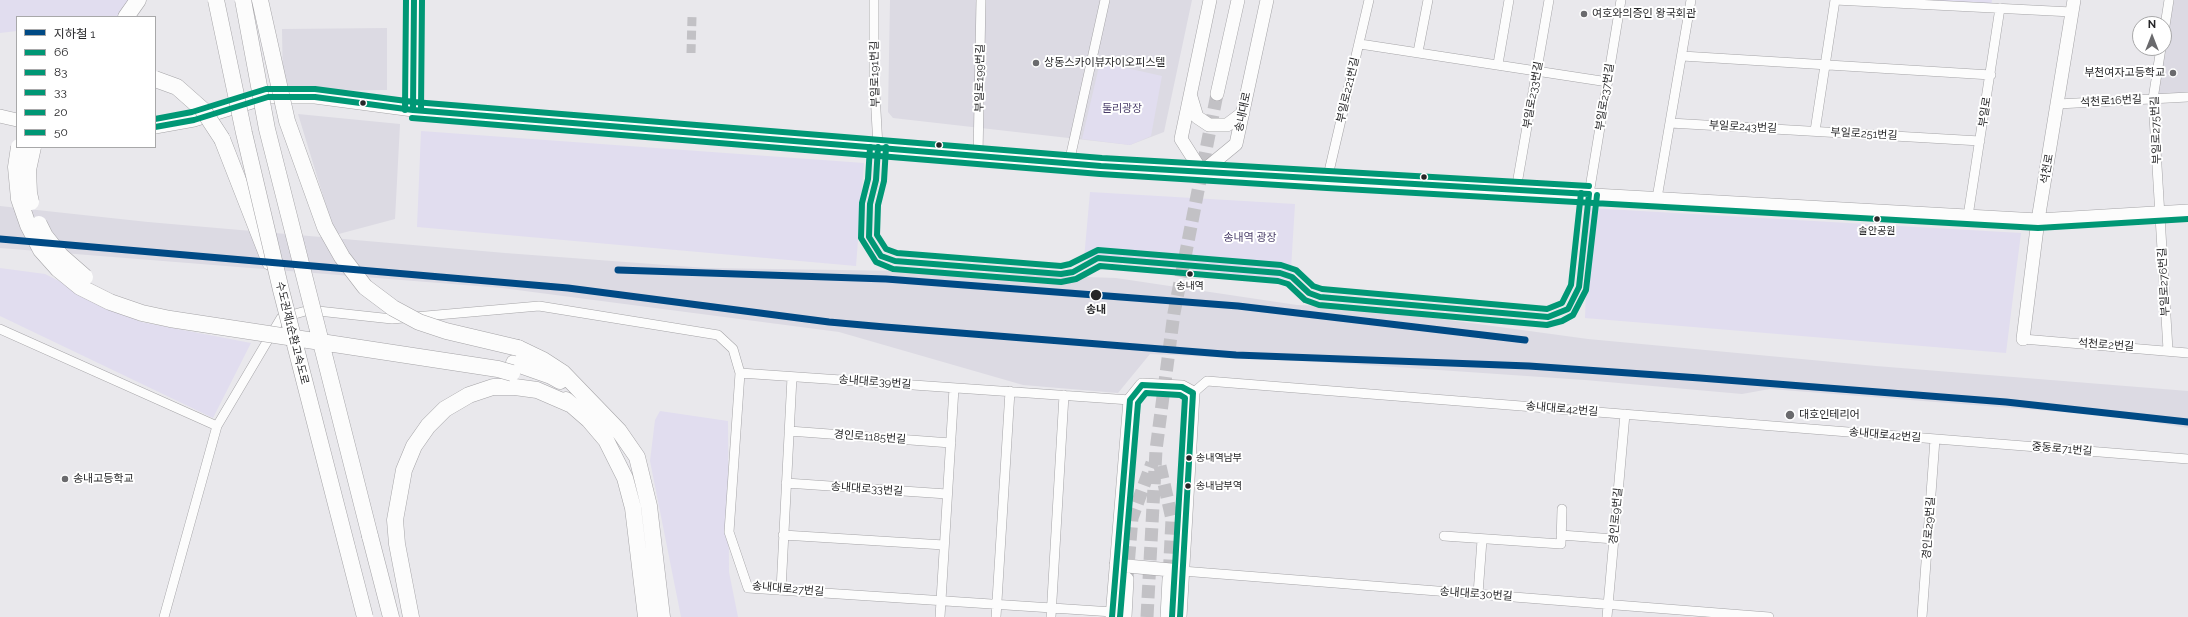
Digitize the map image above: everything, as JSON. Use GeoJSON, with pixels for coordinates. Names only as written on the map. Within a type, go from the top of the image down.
{"type":"FeatureCollection","features":[{"type":"Feature","properties":{"kind":"highway"},"geometry":{"type":"LineString","coordinates":[[127,16],[138,0]]}},
{"type":"Feature","properties":{"kind":"highway","name":"수도권제1순환고속도로"},"geometry":{"type":"LineString","coordinates":[[216,0],[244,133],[281,290],[365,617]]}},
{"type":"Feature","properties":{"kind":"highway"},"geometry":{"type":"LineString","coordinates":[[243,0],[267,129],[391,617]]}},
{"type":"Feature","properties":{"kind":"highway"},"geometry":{"type":"LineString","coordinates":[[260,0],[287,121],[325,227],[342,257],[365,287],[393,308],[419,322],[446,331],[547,385],[574,406],[589,420],[606,440],[625,478],[633,508],[645,615]]}},
{"type":"Feature","properties":{"kind":"highway"},"geometry":{"type":"LineString","coordinates":[[156,79],[177,88],[203,110],[222,139],[281,290]]}},
{"type":"Feature","properties":{"kind":"highway"},"geometry":{"type":"LineString","coordinates":[[19,148],[16,167],[19,199],[28,225],[41,250],[58,269],[80,287],[110,302],[142,313],[170,319],[498,369],[515,368]]}},
{"type":"Feature","properties":{"kind":"highway"},"geometry":{"type":"LineString","coordinates":[[33,148],[28,170],[29,193],[35,215],[45,236],[60,256],[84,277],[113,293],[148,304],[190,312],[489,357],[515,368],[551,376],[587,398],[619,431],[637,457],[649,506],[662,617]]}},
{"type":"Feature","properties":{"kind":"highway"},"geometry":{"type":"LineString","coordinates":[[410,617],[397,544],[395,520],[404,470],[414,446],[428,426],[445,409],[470,395],[493,387],[515,368]]}},
{"type":"Feature","properties":{"kind":"street"},"geometry":{"type":"LineString","coordinates":[[413,110],[414,0]]}},
{"type":"Feature","properties":{"kind":"street","name":"부일로191번길"},"geometry":{"type":"LineString","coordinates":[[874,0],[874,75],[878,147]]}},
{"type":"Feature","properties":{"kind":"street","name":"부일로199번길"},"geometry":{"type":"LineString","coordinates":[[978,156],[981,0]]}},
{"type":"Feature","properties":{"kind":"street"},"geometry":{"type":"LineString","coordinates":[[1069,163],[1105,0]]}},
{"type":"Feature","properties":{"kind":"street"},"geometry":{"type":"LineString","coordinates":[[1202,172],[1181,139],[1210,0]]}},
{"type":"Feature","properties":{"kind":"street"},"geometry":{"type":"LineString","coordinates":[[1217,94],[1238,0]]}},
{"type":"Feature","properties":{"kind":"street","name":"송내대로"},"geometry":{"type":"LineString","coordinates":[[1202,172],[1236,144],[1267,0]]}},
{"type":"Feature","properties":{"kind":"street","name":"부일로221번길"},"geometry":{"type":"LineString","coordinates":[[1327,180],[1360,44],[1369,0]]}},
{"type":"Feature","properties":{"kind":"street"},"geometry":{"type":"LineString","coordinates":[[1418,52],[1428,0]]}},
{"type":"Feature","properties":{"kind":"street"},"geometry":{"type":"LineString","coordinates":[[1498,64],[1509,0]]}},
{"type":"Feature","properties":{"kind":"street","name":"부일로233번길"},"geometry":{"type":"LineString","coordinates":[[1516,190],[1549,0]]}},
{"type":"Feature","properties":{"kind":"street","name":"부일로237번길"},"geometry":{"type":"LineString","coordinates":[[1589,194],[1621,0]]}},
{"type":"Feature","properties":{"kind":"street"},"geometry":{"type":"LineString","coordinates":[[1657,198],[1691,0]]}},
{"type":"Feature","properties":{"kind":"street"},"geometry":{"type":"LineString","coordinates":[[1835,0],[2000,8],[2073,6]]}},
{"type":"Feature","properties":{"kind":"street","name":"부일로251번길"},"geometry":{"type":"LineString","coordinates":[[1835,0],[1824,64],[1815,131],[1980,141]]}},
{"type":"Feature","properties":{"kind":"street"},"geometry":{"type":"LineString","coordinates":[[2166,16],[2169,0]]}},
{"type":"Feature","properties":{"kind":"street","name":"석천로"},"geometry":{"type":"LineString","coordinates":[[2023,339],[2038,220],[2073,6]]}},
{"type":"Feature","properties":{"kind":"street","name":"부일로"},"geometry":{"type":"LineString","coordinates":[[1968,216],[1991,75],[2000,8]]}},
{"type":"Feature","properties":{"kind":"street"},"geometry":{"type":"LineString","coordinates":[[1360,44],[1608,82]]}},
{"type":"Feature","properties":{"kind":"street"},"geometry":{"type":"LineString","coordinates":[[1682,56],[1991,75]]}},
{"type":"Feature","properties":{"kind":"street","name":"부일로275번길"},"geometry":{"type":"LineString","coordinates":[[2160,213],[2153,99],[2161,56]]}},
{"type":"Feature","properties":{"kind":"street"},"geometry":{"type":"LineString","coordinates":[[1190,95],[1196,117],[1209,125],[1227,126],[1243,113]]}},
{"type":"Feature","properties":{"kind":"street"},"geometry":{"type":"LineString","coordinates":[[156,127],[194,120],[268,97],[315,97],[413,110],[1069,163],[1327,180],[2038,220],[2188,211]]}},
{"type":"Feature","properties":{"kind":"street","name":"석천로16번길"},"geometry":{"type":"LineString","coordinates":[[2058,104],[2188,97]]}},
{"type":"Feature","properties":{"kind":"street"},"geometry":{"type":"LineString","coordinates":[[0,116],[16,120]]}},
{"type":"Feature","properties":{"kind":"street","name":"부일로243번길"},"geometry":{"type":"LineString","coordinates":[[1670,123],[1815,131]]}},
{"type":"Feature","properties":{"kind":"street","name":"부일로276번길"},"geometry":{"type":"LineString","coordinates":[[2160,213],[2168,350]]}},
{"type":"Feature","properties":{"kind":"street"},"geometry":{"type":"LineString","coordinates":[[164,617],[217,426],[281,318],[309,310],[392,319],[539,306],[718,335],[733,349],[740,373]]}},
{"type":"Feature","properties":{"kind":"street"},"geometry":{"type":"LineString","coordinates":[[0,329],[217,426]]}},
{"type":"Feature","properties":{"kind":"street","name":"석천로2번길"},"geometry":{"type":"LineString","coordinates":[[2023,339],[2168,350],[2188,353]]}},
{"type":"Feature","properties":{"kind":"street","name":"송내대로39번길"},"geometry":{"type":"LineString","coordinates":[[740,373],[1130,400]]}},
{"type":"Feature","properties":{"kind":"street","name":"송내대로27번길"},"geometry":{"type":"LineString","coordinates":[[740,373],[729,532],[748,588],[1051,607],[1112,614]]}},
{"type":"Feature","properties":{"kind":"street"},"geometry":{"type":"LineString","coordinates":[[780,590],[792,377]]}},
{"type":"Feature","properties":{"kind":"street","name":"송내대로42번길"},"geometry":{"type":"LineString","coordinates":[[1193,393],[1207,381],[1935,439]]}},
{"type":"Feature","properties":{"kind":"street"},"geometry":{"type":"LineString","coordinates":[[1112,614],[1130,400],[1142,385],[1182,387],[1193,393],[1180,617]]}},
{"type":"Feature","properties":{"kind":"street"},"geometry":{"type":"LineString","coordinates":[[940,617],[954,388]]}},
{"type":"Feature","properties":{"kind":"street"},"geometry":{"type":"LineString","coordinates":[[996,617],[1010,391]]}},
{"type":"Feature","properties":{"kind":"street"},"geometry":{"type":"LineString","coordinates":[[1051,617],[1064,395]]}},
{"type":"Feature","properties":{"kind":"street","name":"경인로9번길"},"geometry":{"type":"LineString","coordinates":[[1607,617],[1625,414]]}},
{"type":"Feature","properties":{"kind":"street","name":"경인로1185번길"},"geometry":{"type":"LineString","coordinates":[[789,431],[950,443]]}},
{"type":"Feature","properties":{"kind":"street","name":"중동로71번길"},"geometry":{"type":"LineString","coordinates":[[1935,439],[2188,459]]}},
{"type":"Feature","properties":{"kind":"street","name":"경인로29번길"},"geometry":{"type":"LineString","coordinates":[[1922,617],[1935,439]]}},
{"type":"Feature","properties":{"kind":"street","name":"송내대로33번길"},"geometry":{"type":"LineString","coordinates":[[786,483],[948,494]]}},
{"type":"Feature","properties":{"kind":"street"},"geometry":{"type":"LineString","coordinates":[[1444,536],[1482,540],[1561,544],[1562,509]]}},
{"type":"Feature","properties":{"kind":"street"},"geometry":{"type":"LineString","coordinates":[[783,535],[944,545]]}},
{"type":"Feature","properties":{"kind":"street"},"geometry":{"type":"LineString","coordinates":[[1561,535],[1614,539]]}},
{"type":"Feature","properties":{"kind":"street"},"geometry":{"type":"LineString","coordinates":[[1478,594],[1482,540]]}},
{"type":"Feature","properties":{"kind":"street"},"geometry":{"type":"LineString","coordinates":[[1116,565],[1182,571]]}},
{"type":"Feature","properties":{"kind":"street","name":"송내대로30번길"},"geometry":{"type":"LineString","coordinates":[[1182,571],[1769,617]]}},
{"type":"Feature","properties":{"kind":"street"},"geometry":{"type":"LineString","coordinates":[[1125,617],[1127,579]]}},
{"type":"Feature","properties":{"kind":"street"},"geometry":{"type":"LineString","coordinates":[[1168,617],[1169,579]]}},
{"type":"Feature","properties":{"kind":"shaded area"},"geometry":{"type":"Polygon","coordinates":[[[890,0],[1192,0],[1164,132],[1130,145],[893,118],[888,112],[890,0]]]}},
{"type":"Feature","properties":{"kind":"shaded area","name":"부천여자고등학교"},"geometry":{"type":"Polygon","coordinates":[[[2169,0],[2188,0],[2188,97],[2153,99],[2162,56],[2172,56],[2172,16],[2167,16],[2169,0]]]}},
{"type":"Feature","properties":{"kind":"shaded area"},"geometry":{"type":"Polygon","coordinates":[[[387,28],[387,90],[283,91],[282,29],[387,28]]]}},
{"type":"Feature","properties":{"kind":"shaded area"},"geometry":{"type":"Polygon","coordinates":[[[298,114],[400,124],[395,219],[335,235],[298,114]]]}},
{"type":"Feature","properties":{"kind":"shaded area"},"geometry":{"type":"Polygon","coordinates":[[[0,206],[148,222],[505,253],[706,268],[906,271],[1116,278],[1297,305],[1353,307],[1588,339],[1876,366],[2188,391],[2188,428],[2114,416],[1770,389],[1742,394],[1585,380],[1322,362],[1150,354],[1118,393],[1023,385],[839,332],[502,288],[0,248],[0,206]]]}},
{"type":"Feature","properties":{"kind":"green space"},"geometry":{"type":"Polygon","coordinates":[[[0,0],[130,0],[119,16],[16,16],[16,31],[0,33],[0,0]]]}},
{"type":"Feature","properties":{"kind":"green space"},"geometry":{"type":"Polygon","coordinates":[[[1835,0],[1992,0],[1991,8],[1835,0]]]}},
{"type":"Feature","properties":{"kind":"green space","name":"둘리광장"},"geometry":{"type":"Polygon","coordinates":[[[1100,62],[1162,76],[1151,136],[1130,145],[1082,139],[1100,62]]]}},
{"type":"Feature","properties":{"kind":"green space"},"geometry":{"type":"Polygon","coordinates":[[[421,131],[864,163],[856,266],[417,227],[421,131]]]}},
{"type":"Feature","properties":{"kind":"green space","name":"송내역 광장"},"geometry":{"type":"Polygon","coordinates":[[[1090,192],[1295,204],[1291,269],[1293,280],[1084,259],[1090,192]]]}},
{"type":"Feature","properties":{"kind":"green space"},"geometry":{"type":"Polygon","coordinates":[[[1589,208],[2021,233],[2006,353],[1585,318],[1589,208]]]}},
{"type":"Feature","properties":{"kind":"green space"},"geometry":{"type":"Polygon","coordinates":[[[0,268],[45,274],[141,322],[251,343],[213,418],[0,316],[0,268]]]}},
{"type":"Feature","properties":{"kind":"green space"},"geometry":{"type":"Polygon","coordinates":[[[660,411],[728,421],[729,572],[738,617],[681,617],[650,461],[655,420],[660,411]]]}},
{"type":"Feature","properties":{"kind":"tunnel"},"geometry":{"type":"LineString","coordinates":[[691,53],[692,17]]}},
{"type":"Feature","properties":{"kind":"tunnel"},"geometry":{"type":"LineString","coordinates":[[1147,617],[1156,450],[1174,313],[1217,94]]}},
{"type":"Feature","properties":{"kind":"tunnel"},"geometry":{"type":"LineString","coordinates":[[1127,578],[1132,518],[1152,463]]}},
{"type":"Feature","properties":{"kind":"tunnel"},"geometry":{"type":"LineString","coordinates":[[1160,466],[1172,519],[1169,579]]}},
{"type":"Feature","properties":{"kind":"metro line","name":"1"},"geometry":{"type":"LineString","coordinates":[[0,239],[568,288],[829,322],[885,327],[1236,355],[1529,366],[1700,378],[2006,402],[2188,422]]}},
{"type":"Feature","properties":{"kind":"metro line","name":"1"},"geometry":{"type":"LineString","coordinates":[[618,270],[886,279],[1238,306],[1525,340]]}},
{"type":"Feature","properties":{"kind":"transit line","name":"33"},"geometry":{"type":"LineString","coordinates":[[405,110],[406,0]]}},
{"type":"Feature","properties":{"kind":"transit line","name":"66"},"geometry":{"type":"LineString","coordinates":[[413,110],[414,0]]}},
{"type":"Feature","properties":{"kind":"transit line","name":"83"},"geometry":{"type":"LineString","coordinates":[[421,110],[422,0]]}},
{"type":"Feature","properties":{"kind":"transit line","name":"33"},"geometry":{"type":"LineString","coordinates":[[156,119],[192,112],[266,89],[315,89],[414,102],[1102,158],[1589,186]]}},
{"type":"Feature","properties":{"kind":"transit line","name":"66"},"geometry":{"type":"LineString","coordinates":[[156,127],[194,120],[268,97],[315,97],[413,110],[1101,166],[1589,194]]}},
{"type":"Feature","properties":{"kind":"transit line","name":"83"},"geometry":{"type":"LineString","coordinates":[[412,118],[1100,174],[1327,188],[2038,228],[2188,219]]}},
{"type":"Feature","properties":{"kind":"transit line","name":"83"},"geometry":{"type":"LineString","coordinates":[[870,147],[868,179],[862,203],[861,238],[876,262],[893,269],[1061,282],[1076,279],[1100,266],[1278,281],[1288,284],[1305,300],[1319,305],[1547,325],[1562,321],[1573,315],[1586,290],[1597,195]]}},
{"type":"Feature","properties":{"kind":"transit line","name":"66"},"geometry":{"type":"LineString","coordinates":[[878,147],[876,180],[870,204],[869,237],[881,256],[895,261],[1061,274],[1073,272],[1098,258],[1280,273],[1292,277],[1309,293],[1320,297],[1548,317],[1568,309],[1579,287],[1589,194]]}},
{"type":"Feature","properties":{"kind":"transit line","name":"33"},"geometry":{"type":"LineString","coordinates":[[886,147],[884,181],[878,205],[877,235],[886,249],[897,253],[1061,266],[1070,264],[1098,250],[1281,265],[1296,270],[1313,286],[1322,289],[1547,309],[1562,303],[1571,285],[1581,193]]}},
{"type":"Feature","properties":{"kind":"transit line","name":"20"},"geometry":{"type":"LineString","coordinates":[[1112,617],[1130,400],[1142,385],[1182,387],[1193,393],[1180,617]]}},
{"type":"Feature","properties":{"kind":"transit line","name":"50"},"geometry":{"type":"LineString","coordinates":[[1120,617],[1138,403],[1146,393],[1180,395],[1185,398],[1172,617]]}},
{"type":"Feature","properties":{"kind":"place","name":"여호와의증인 왕국회관"},"geometry":{"type":"Point","coordinates":[1584,14]}},
{"type":"Feature","properties":{"kind":"place","name":"상동스카이뷰자이오피스텔"},"geometry":{"type":"Point","coordinates":[1036,63]}},
{"type":"Feature","properties":{"kind":"place","name":"부천여자고등학교"},"geometry":{"type":"Point","coordinates":[2173,73]}},
{"type":"Feature","properties":{"kind":"place","name":"솔안공원"},"geometry":{"type":"Point","coordinates":[1877,219]}},
{"type":"Feature","properties":{"kind":"place","name":"송내역"},"geometry":{"type":"Point","coordinates":[1190,274]}},
{"type":"Feature","properties":{"kind":"place","name":"송내"},"geometry":{"type":"Point","coordinates":[1096,295]}},
{"type":"Feature","properties":{"kind":"place","name":"대호인테리어"},"geometry":{"type":"Point","coordinates":[1790,415]}},
{"type":"Feature","properties":{"kind":"place","name":"송내역남부"},"geometry":{"type":"Point","coordinates":[1189,458]}},
{"type":"Feature","properties":{"kind":"place","name":"송내고등학교"},"geometry":{"type":"Point","coordinates":[65,479]}},
{"type":"Feature","properties":{"kind":"place","name":"송내남부역"},"geometry":{"type":"Point","coordinates":[1188,486]}}]}
